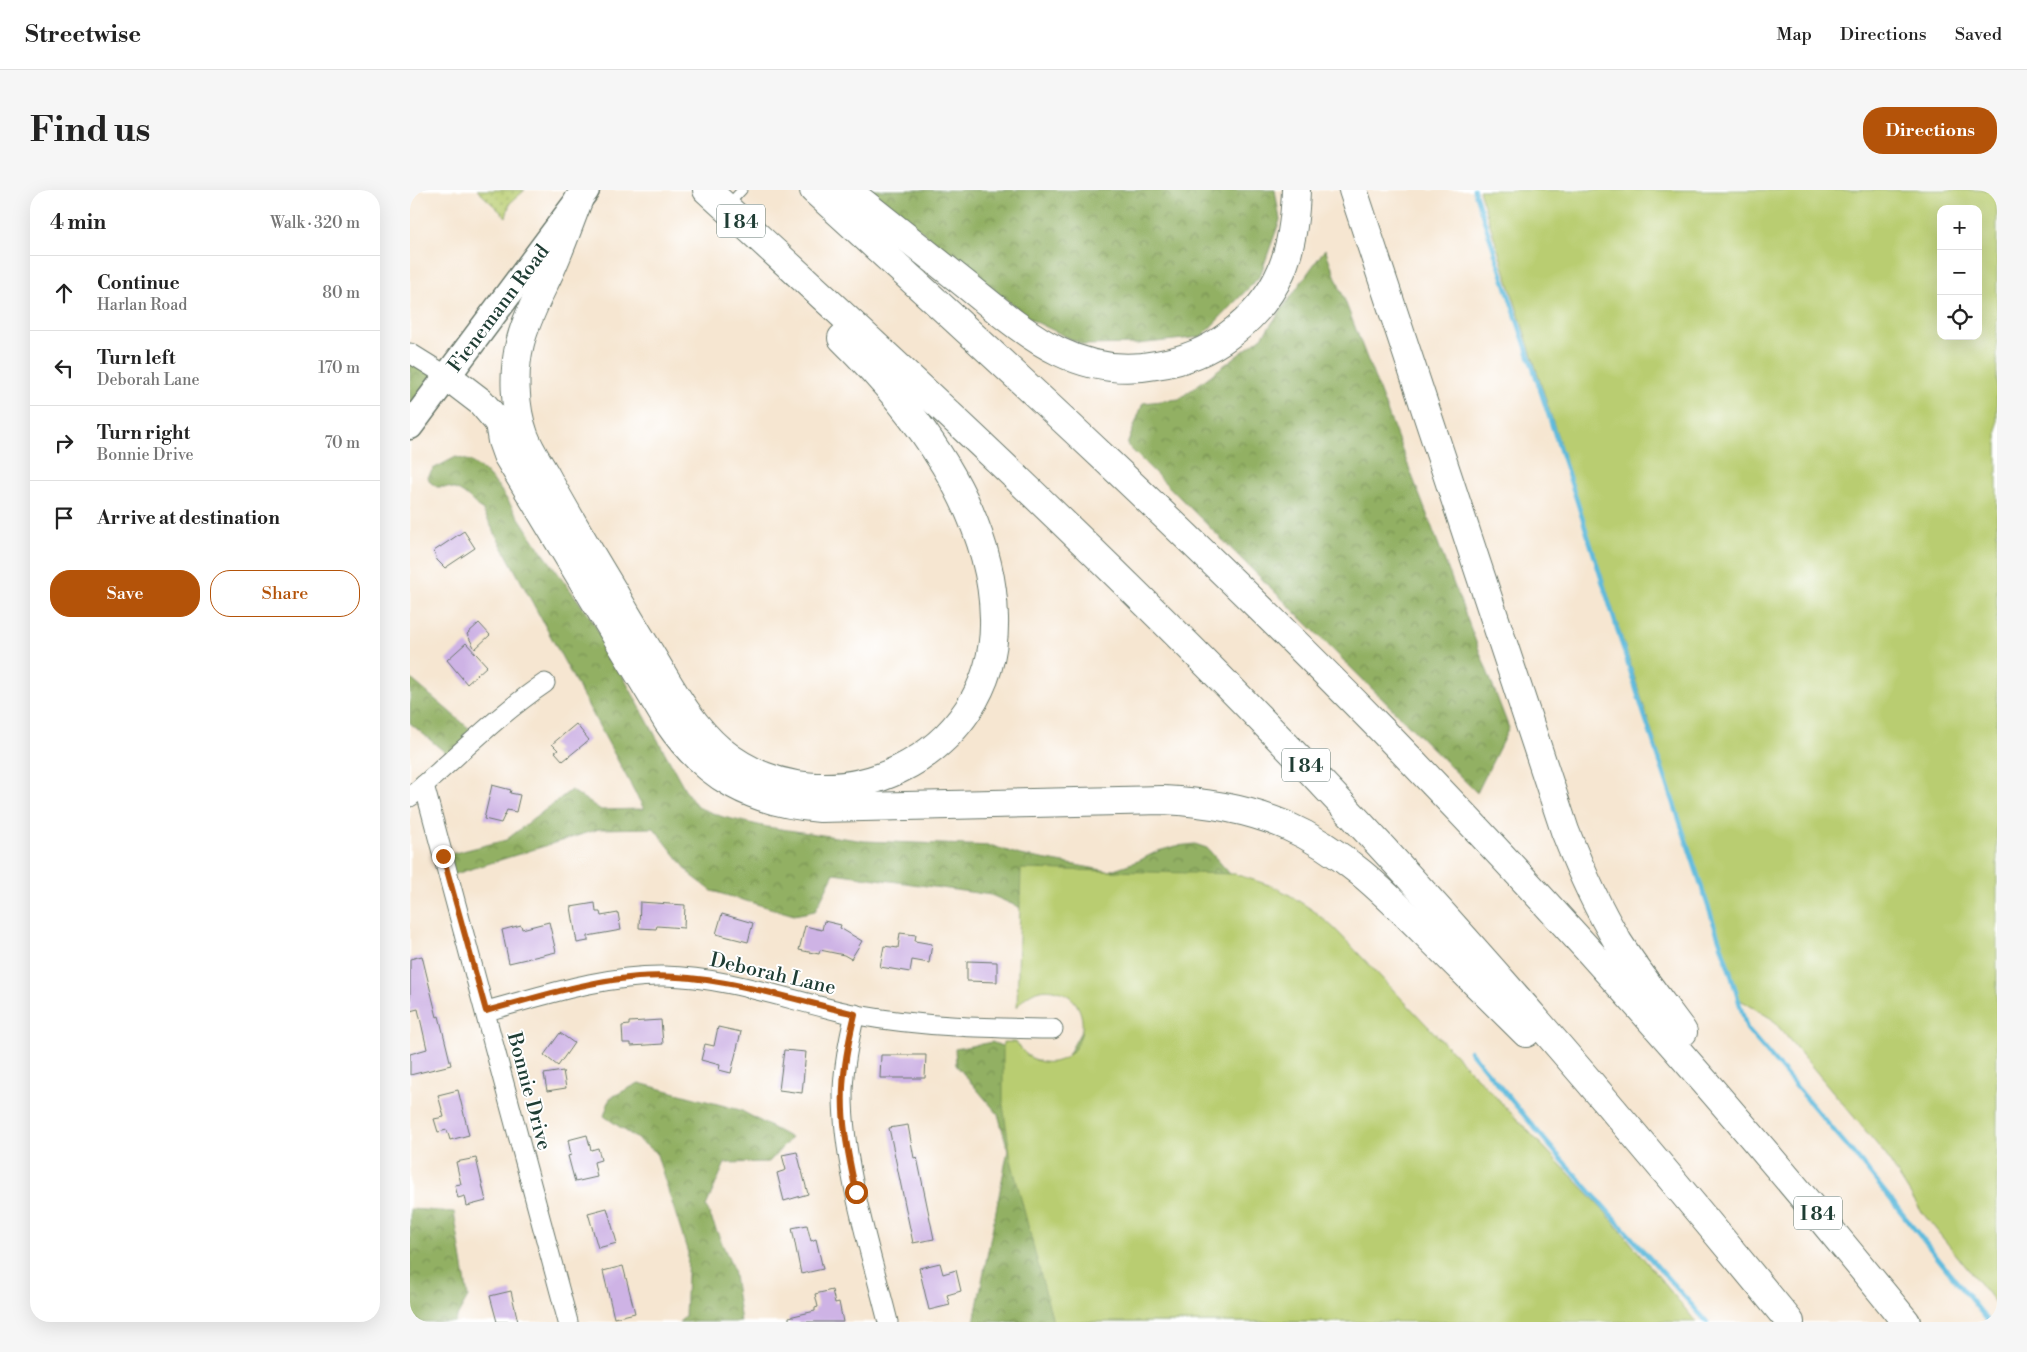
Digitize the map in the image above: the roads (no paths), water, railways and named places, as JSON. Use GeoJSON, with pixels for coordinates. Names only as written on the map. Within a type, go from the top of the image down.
{"type":"FeatureCollection","features":[{"type":"Feature","properties":{"kind":"highway","name":"I 84"},"geometry":{"type":"LineString","coordinates":[[814,190],[1102,457],[1323,671],[1506,861],[1727,1106],[1812,1206],[1906,1322]]}},
{"type":"Feature","properties":{"kind":"highway"},"geometry":{"type":"LineString","coordinates":[[847,190],[1042,344],[1083,362],[1122,368],[1152,366],[1189,357],[1224,340],[1245,322],[1273,287],[1288,256],[1293,231],[1296,190]]}},
{"type":"Feature","properties":{"kind":"highway"},"geometry":{"type":"LineString","coordinates":[[1353,190],[1550,789],[1572,849],[1596,901],[1618,941],[1641,976],[1698,1053],[1713,1076],[1727,1106]]}},
{"type":"Feature","properties":{"kind":"highway"},"geometry":{"type":"LineString","coordinates":[[582,195],[554,264],[529,317],[519,346],[516,369],[517,396],[520,422],[527,442],[573,525],[678,700],[700,730],[721,751],[761,774],[793,784],[822,787],[852,785],[884,777],[916,761],[949,734],[966,712],[980,688],[990,661],[994,636],[991,586],[983,553],[960,494],[934,446],[882,379],[807,301],[775,252]]}},
{"type":"Feature","properties":{"kind":"highway","name":"I 84"},"geometry":{"type":"LineString","coordinates":[[725,196],[775,252],[1035,494],[1222,679],[1323,784],[1538,1021],[1617,1113],[1790,1322]]}},
{"type":"Feature","properties":{"kind":"highway"},"geometry":{"type":"LineString","coordinates":[[447,376],[481,402],[500,423],[517,432],[527,442]]}},
{"type":"Feature","properties":{"kind":"highway"},"geometry":{"type":"LineString","coordinates":[[500,423],[502,441],[507,455],[668,722],[689,750],[723,778],[744,790],[773,801],[820,808],[1163,800],[1209,804],[1272,820],[1325,846],[1372,881],[1549,1055],[1617,1113]]}},
{"type":"Feature","properties":{"kind":"main road","name":"Fienemann Road"},"geometry":{"type":"LineString","coordinates":[[410,426],[582,195]]}},
{"type":"Feature","properties":{"kind":"street"},"geometry":{"type":"LineString","coordinates":[[410,353],[447,376]]}},
{"type":"Feature","properties":{"kind":"street"},"geometry":{"type":"LineString","coordinates":[[410,797],[499,718],[545,683]]}},
{"type":"Feature","properties":{"kind":"street","name":"Bonnie Drive"},"geometry":{"type":"LineString","coordinates":[[424,785],[568,1322]]}},
{"type":"Feature","properties":{"kind":"street","name":"Deborah Lane"},"geometry":{"type":"LineString","coordinates":[[486,1011],[606,981],[664,976],[719,982],[890,1021],[957,1028],[1054,1029]]}},
{"type":"Feature","properties":{"kind":"street"},"geometry":{"type":"LineString","coordinates":[[855,1014],[846,1055],[843,1088],[844,1123],[848,1156],[888,1322]]}},
{"type":"Feature","properties":{"kind":"waterway"},"geometry":{"type":"LineString","coordinates":[[1474,190],[1577,501],[1642,708],[1732,978],[1747,1029],[1860,1161],[1989,1322]]}},
{"type":"Feature","properties":{"kind":"waterway"},"geometry":{"type":"LineString","coordinates":[[1470,1051],[1555,1152],[1707,1322]]}}]}
